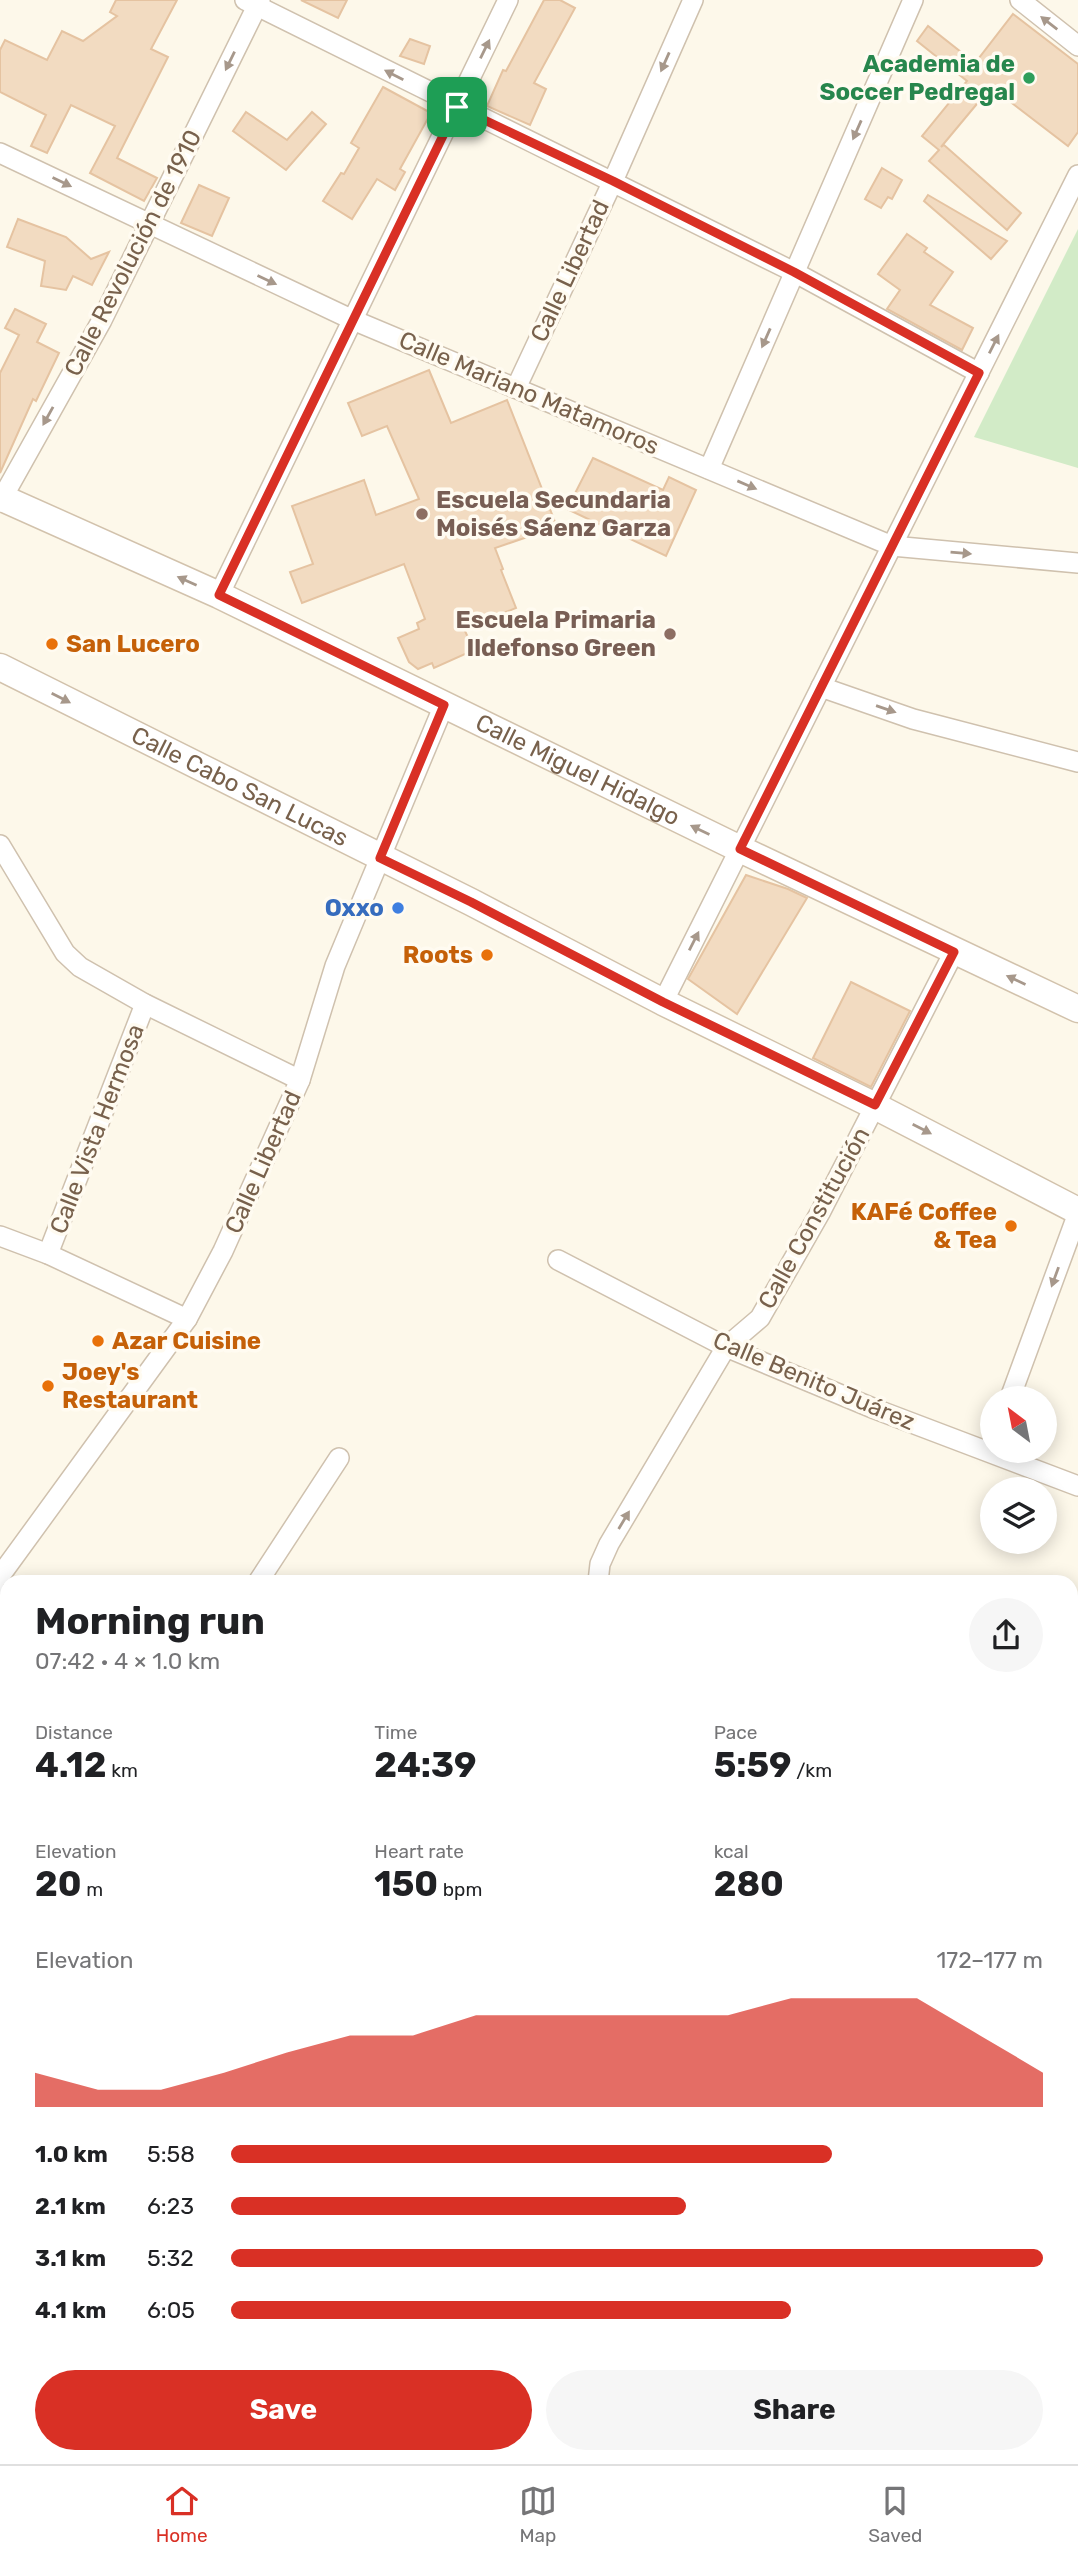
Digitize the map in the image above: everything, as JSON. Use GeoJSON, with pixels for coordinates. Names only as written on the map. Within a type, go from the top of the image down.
{"type":"FeatureCollection","features":[{"type":"Feature","properties":{"kind":"main road","name":"Calle Miguel Hidalgo"},"geometry":{"type":"LineString","coordinates":[[1,499],[219,595],[740,849],[1078,1009]]}},
{"type":"Feature","properties":{"kind":"main road","name":"Calle Cabo San Lucas"},"geometry":{"type":"LineString","coordinates":[[1,671],[875,1105],[1078,1212]]}},
{"type":"Feature","properties":{"kind":"street"},"geometry":{"type":"LineString","coordinates":[[219,595],[508,0]]}},
{"type":"Feature","properties":{"kind":"street","name":"Calle Libertad"},"geometry":{"type":"LineString","coordinates":[[516,388],[613,181],[693,0]]}},
{"type":"Feature","properties":{"kind":"street"},"geometry":{"type":"LineString","coordinates":[[709,469],[914,0]]}},
{"type":"Feature","properties":{"kind":"street"},"geometry":{"type":"LineString","coordinates":[[1020,0],[1078,46]]}},
{"type":"Feature","properties":{"kind":"street"},"geometry":{"type":"LineString","coordinates":[[254,2],[457,107],[613,181],[794,272],[979,373]]}},
{"type":"Feature","properties":{"kind":"street","name":"Calle Revolución de 1910"},"geometry":{"type":"LineString","coordinates":[[1,499],[102,320],[254,2]]}},
{"type":"Feature","properties":{"kind":"street","name":"Calle Mariano Matamoros"},"geometry":{"type":"LineString","coordinates":[[0,153],[353,320],[892,547],[1078,563]]}},
{"type":"Feature","properties":{"kind":"street"},"geometry":{"type":"LineString","coordinates":[[663,1002],[1078,175]]}},
{"type":"Feature","properties":{"kind":"street"},"geometry":{"type":"LineString","coordinates":[[821,687],[913,719],[1078,762]]}},
{"type":"Feature","properties":{"kind":"street","name":"Calle Libertad"},"geometry":{"type":"LineString","coordinates":[[1,1575],[187,1319],[223,1251],[300,1080],[335,966],[444,705]]}},
{"type":"Feature","properties":{"kind":"street"},"geometry":{"type":"LineString","coordinates":[[0,845],[72,960],[80,967],[145,1004],[300,1080]]}},
{"type":"Feature","properties":{"kind":"street","name":"Calle Constitución"},"geometry":{"type":"LineString","coordinates":[[599,1575],[600,1564],[609,1544],[726,1346],[760,1318],[821,1212],[954,952]]}},
{"type":"Feature","properties":{"kind":"street","name":"Calle Vista Hermosa"},"geometry":{"type":"LineString","coordinates":[[48,1254],[145,1004]]}},
{"type":"Feature","properties":{"kind":"street"},"geometry":{"type":"LineString","coordinates":[[1014,1386],[1078,1212]]}},
{"type":"Feature","properties":{"kind":"street"},"geometry":{"type":"LineString","coordinates":[[3,1241],[48,1254],[187,1319]]}},
{"type":"Feature","properties":{"kind":"street","name":"Calle Benito Juárez"},"geometry":{"type":"LineString","coordinates":[[558,1260],[726,1346],[875,1409],[980,1445]]}},
{"type":"Feature","properties":{"kind":"street"},"geometry":{"type":"LineString","coordinates":[[263,1575],[339,1458]]}},
{"type":"Feature","properties":{"kind":"street","name":"Calle Benito Juárez"},"geometry":{"type":"LineString","coordinates":[[1024,1463],[1078,1486]]}},
{"type":"Feature","properties":{"kind":"green space"},"geometry":{"type":"Polygon","coordinates":[[[1078,229],[1078,468],[974,437],[1078,229]]]}},
{"type":"Feature","properties":{"kind":"building"},"geometry":{"type":"Polygon","coordinates":[[[116,0],[177,0],[151,49],[168,57],[117,158],[157,178],[144,201],[90,173],[115,126],[71,105],[47,153],[31,146],[46,115],[0,92],[0,50],[5,40],[47,60],[62,31],[83,41],[117,16],[110,12],[116,0]]]}},
{"type":"Feature","properties":{"kind":"building"},"geometry":{"type":"Polygon","coordinates":[[[301,0],[347,0],[338,18],[301,0]]]}},
{"type":"Feature","properties":{"kind":"building"},"geometry":{"type":"Polygon","coordinates":[[[544,0],[560,0],[575,8],[534,83],[546,89],[530,125],[487,106],[503,70],[506,71],[544,0]]]}},
{"type":"Feature","properties":{"kind":"building"},"geometry":{"type":"Polygon","coordinates":[[[1013,14],[1078,64],[1078,132],[1068,146],[991,87],[941,147],[944,145],[1021,213],[1007,230],[929,161],[939,150],[922,136],[967,81],[917,41],[928,26],[975,63],[1013,14]]]}},
{"type":"Feature","properties":{"kind":"building"},"geometry":{"type":"Polygon","coordinates":[[[410,39],[430,46],[424,64],[400,56],[410,39]]]}},
{"type":"Feature","properties":{"kind":"building"},"geometry":{"type":"Polygon","coordinates":[[[383,87],[431,113],[400,169],[405,172],[395,190],[377,179],[352,219],[323,201],[341,173],[344,174],[359,148],[351,143],[383,87]]]}},
{"type":"Feature","properties":{"kind":"building"},"geometry":{"type":"Polygon","coordinates":[[[246,112],[287,140],[312,112],[326,124],[286,170],[233,131],[246,112]]]}},
{"type":"Feature","properties":{"kind":"building"},"geometry":{"type":"Polygon","coordinates":[[[882,168],[902,180],[892,199],[888,197],[881,208],[865,199],[882,168]]]}},
{"type":"Feature","properties":{"kind":"building"},"geometry":{"type":"Polygon","coordinates":[[[199,185],[229,198],[212,236],[181,223],[199,185]]]}},
{"type":"Feature","properties":{"kind":"building"},"geometry":{"type":"Polygon","coordinates":[[[928,195],[1007,241],[991,259],[924,201],[928,195]]]}},
{"type":"Feature","properties":{"kind":"building"},"geometry":{"type":"Polygon","coordinates":[[[18,219],[66,237],[91,259],[109,252],[92,285],[73,276],[66,290],[41,286],[45,261],[7,247],[18,219]]]}},
{"type":"Feature","properties":{"kind":"building"},"geometry":{"type":"Polygon","coordinates":[[[907,234],[927,248],[924,252],[953,272],[930,305],[973,328],[962,350],[887,309],[900,290],[878,274],[907,234]]]}},
{"type":"Feature","properties":{"kind":"building"},"geometry":{"type":"Polygon","coordinates":[[[15,309],[46,324],[37,342],[59,353],[36,401],[33,399],[0,473],[0,373],[19,335],[5,328],[15,309]]]}},
{"type":"Feature","properties":{"kind":"building"},"geometry":{"type":"Polygon","coordinates":[[[429,370],[451,423],[507,400],[557,527],[495,548],[516,608],[464,629],[474,650],[434,668],[432,663],[418,669],[409,662],[398,638],[419,629],[417,623],[425,619],[404,564],[302,603],[290,572],[313,564],[292,506],[364,480],[376,515],[419,499],[387,426],[362,436],[348,403],[429,370]]]}},
{"type":"Feature","properties":{"kind":"building"},"geometry":{"type":"Polygon","coordinates":[[[593,458],[663,490],[669,477],[696,490],[666,556],[567,509],[593,458]]]}},
{"type":"Feature","properties":{"kind":"building"},"geometry":{"type":"Polygon","coordinates":[[[746,875],[807,898],[737,1014],[688,979],[746,875]]]}},
{"type":"Feature","properties":{"kind":"building"},"geometry":{"type":"Polygon","coordinates":[[[851,982],[910,1011],[871,1087],[813,1058],[851,982]]]}},
{"type":"Feature","properties":{"kind":"place","name":"Academia de Soccer Pedregal"},"geometry":{"type":"Point","coordinates":[1029,78]}},
{"type":"Feature","properties":{"kind":"place","name":"Escuela Secundaria Moisés Sáenz Garza"},"geometry":{"type":"Point","coordinates":[422,514]}},
{"type":"Feature","properties":{"kind":"place","name":"Escuela Primaria Ildefonso Green"},"geometry":{"type":"Point","coordinates":[670,634]}},
{"type":"Feature","properties":{"kind":"place","name":"San Lucero"},"geometry":{"type":"Point","coordinates":[52,644]}},
{"type":"Feature","properties":{"kind":"place","name":"Oxxo"},"geometry":{"type":"Point","coordinates":[398,908]}},
{"type":"Feature","properties":{"kind":"place","name":"Roots"},"geometry":{"type":"Point","coordinates":[487,955]}},
{"type":"Feature","properties":{"kind":"place","name":"KAFé Coffee & Tea"},"geometry":{"type":"Point","coordinates":[1011,1226]}},
{"type":"Feature","properties":{"kind":"place","name":"Azar Cuisine"},"geometry":{"type":"Point","coordinates":[98,1341]}},
{"type":"Feature","properties":{"kind":"place","name":"Joey's Restaurant"},"geometry":{"type":"Point","coordinates":[48,1386]}},
{"type":"Feature","properties":{"kind":"route"},"geometry":{"type":"LineString","coordinates":[[457,107],[613,181],[794,272],[979,373],[740,849],[954,952],[875,1105],[663,1002],[380,858],[444,705],[219,595],[457,107]]}}]}
